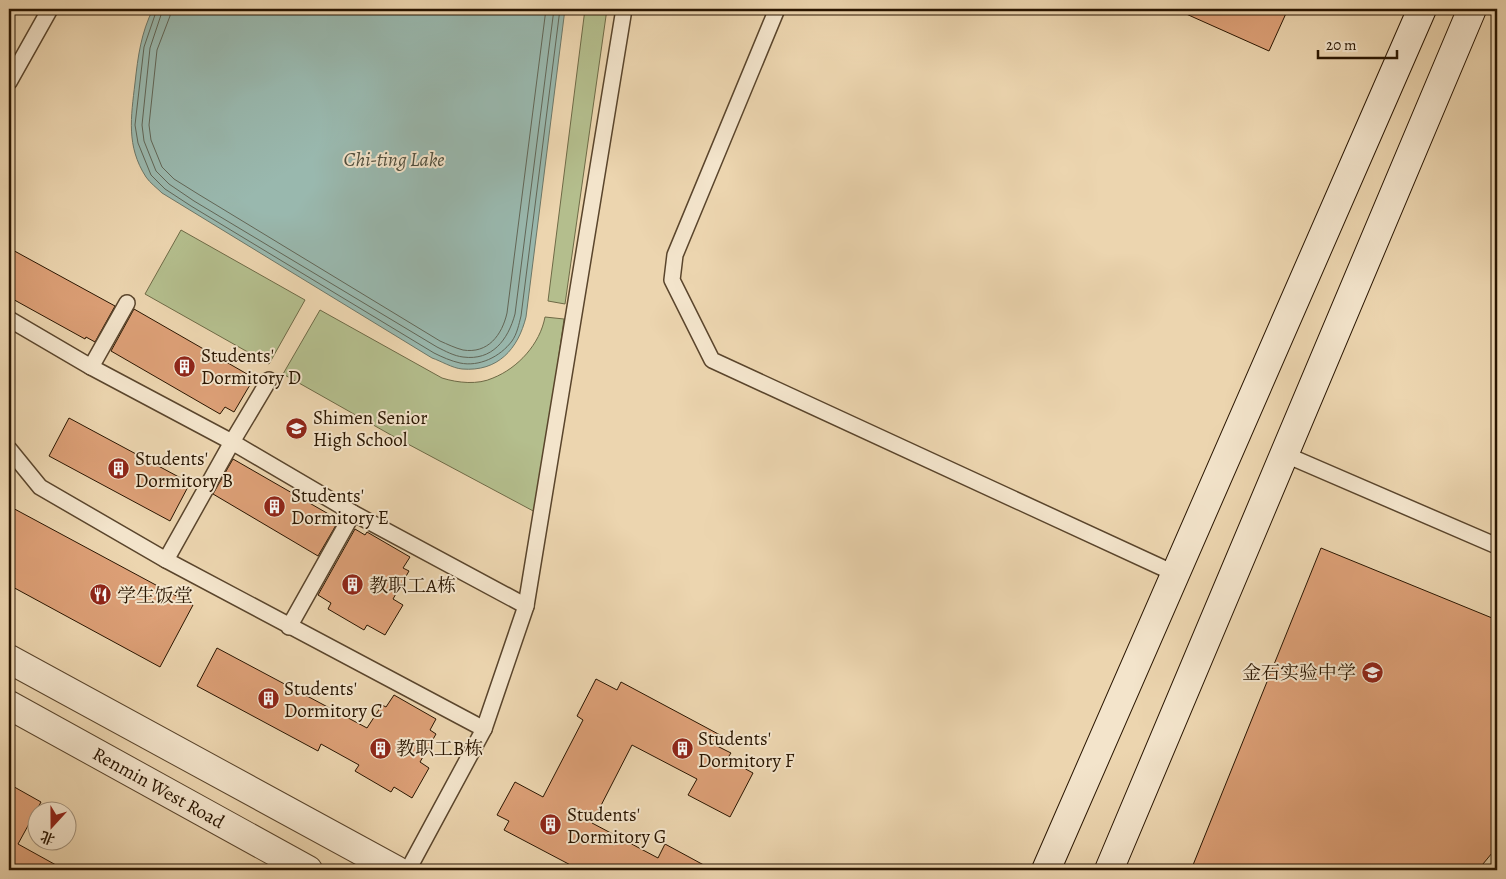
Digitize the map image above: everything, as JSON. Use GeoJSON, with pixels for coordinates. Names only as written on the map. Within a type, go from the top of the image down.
{"type":"FeatureCollection","features":[{"type":"Feature","properties":{"kind":"main road"},"geometry":{"type":"LineString","coordinates":[[1046,870],[1422,9]]}},
{"type":"Feature","properties":{"kind":"main road"},"geometry":{"type":"LineString","coordinates":[[1109,870],[1472,9]]}},
{"type":"Feature","properties":{"kind":"main road"},"geometry":{"type":"LineString","coordinates":[[9,659],[396,870]]}},
{"type":"Feature","properties":{"kind":"main road","name":"Renmin West Road"},"geometry":{"type":"LineString","coordinates":[[9,705],[308,870]]}},
{"type":"Feature","properties":{"kind":"lane"},"geometry":{"type":"LineString","coordinates":[[9,82],[50,9]]}},
{"type":"Feature","properties":{"kind":"lane"},"geometry":{"type":"LineString","coordinates":[[408,870],[484,729],[526,606],[624,9]]}},
{"type":"Feature","properties":{"kind":"lane"},"geometry":{"type":"LineString","coordinates":[[778,10],[675,255],[672,280],[712,360],[1176,574]]}},
{"type":"Feature","properties":{"kind":"lane"},"geometry":{"type":"LineString","coordinates":[[91,367],[127,303]]}},
{"type":"Feature","properties":{"kind":"lane"},"geometry":{"type":"LineString","coordinates":[[9,319],[91,367],[232,442],[353,513],[526,606]]}},
{"type":"Feature","properties":{"kind":"lane"},"geometry":{"type":"LineString","coordinates":[[166,560],[269,380]]}},
{"type":"Feature","properties":{"kind":"lane"},"geometry":{"type":"LineString","coordinates":[[9,449],[40,487],[166,560],[484,729]]}},
{"type":"Feature","properties":{"kind":"lane"},"geometry":{"type":"LineString","coordinates":[[1284,454],[1497,546]]}},
{"type":"Feature","properties":{"kind":"lane"},"geometry":{"type":"LineString","coordinates":[[289,627],[353,513]]}},
{"type":"Feature","properties":{"kind":"green space"},"geometry":{"type":"Polygon","coordinates":[[[585,9],[607,9],[565,304],[548,301],[585,9]]]}},
{"type":"Feature","properties":{"kind":"green space"},"geometry":{"type":"Polygon","coordinates":[[[181,230],[305,300],[269,364],[145,294],[181,230]]]}},
{"type":"Feature","properties":{"kind":"green space"},"geometry":{"type":"Polygon","coordinates":[[[320,310],[442,378],[468,382],[481,382],[502,374],[511,368],[533,346],[545,317],[564,319],[537,513],[391,435],[283,374],[320,310]]]}},
{"type":"Feature","properties":{"kind":"water","name":"Chi-ting Lake"},"geometry":{"type":"Polygon","coordinates":[[[153,9],[565,9],[526,317],[518,339],[512,348],[496,362],[486,367],[462,369],[450,366],[432,358],[162,193],[146,177],[135,154],[131,120],[141,45],[153,9]]]}},
{"type":"Feature","properties":{"kind":"building"},"geometry":{"type":"Polygon","coordinates":[[[1175,9],[1288,9],[1269,51],[1175,9]]]}},
{"type":"Feature","properties":{"kind":"building"},"geometry":{"type":"Polygon","coordinates":[[[9,248],[115,306],[95,342],[86,337],[85,339],[9,297],[9,248]]]}},
{"type":"Feature","properties":{"kind":"building","name":"Students' Dormitory D"},"geometry":{"type":"Polygon","coordinates":[[[134,309],[254,378],[234,412],[225,407],[220,414],[111,351],[134,309]]]}},
{"type":"Feature","properties":{"kind":"building","name":"Students' Dormitory B"},"geometry":{"type":"Polygon","coordinates":[[[69,418],[190,483],[170,521],[49,456],[69,418]]]}},
{"type":"Feature","properties":{"kind":"building","name":"Students' Dormitory E"},"geometry":{"type":"Polygon","coordinates":[[[233,459],[339,520],[318,556],[213,494],[233,459]]]}},
{"type":"Feature","properties":{"kind":"building","name":"学生饭堂"},"geometry":{"type":"Polygon","coordinates":[[[9,506],[193,605],[160,667],[9,585],[9,506]]]}},
{"type":"Feature","properties":{"kind":"building","name":"教职工A栋"},"geometry":{"type":"Polygon","coordinates":[[[355,529],[365,535],[367,532],[410,557],[403,568],[409,571],[393,599],[403,605],[385,635],[367,625],[364,630],[328,609],[331,603],[318,595],[355,529]]]}},
{"type":"Feature","properties":{"kind":"building","name":"金石实验中学"},"geometry":{"type":"Polygon","coordinates":[[[1321,548],[1497,620],[1497,847],[1478,870],[1191,870],[1321,548]]]}},
{"type":"Feature","properties":{"kind":"building"},"geometry":{"type":"Polygon","coordinates":[[[217,648],[367,728],[382,705],[386,707],[394,695],[436,719],[430,730],[436,734],[420,762],[429,768],[412,798],[394,787],[391,792],[355,771],[359,765],[321,744],[318,751],[197,686],[217,648]]]}},
{"type":"Feature","properties":{"kind":"building"},"geometry":{"type":"Polygon","coordinates":[[[596,679],[617,690],[621,682],[722,736],[717,746],[731,753],[727,759],[753,773],[730,817],[688,795],[697,779],[632,745],[592,823],[658,858],[665,844],[713,870],[580,870],[504,830],[509,821],[497,815],[515,782],[543,797],[583,720],[577,716],[596,679]]]}},
{"type":"Feature","properties":{"kind":"building"},"geometry":{"type":"Polygon","coordinates":[[[9,784],[41,802],[28,802],[28,826],[18,844],[28,850],[28,852],[32,852],[65,870],[9,870],[9,784]]]}},
{"type":"Feature","properties":{"kind":"place","name":"Students' Dormitory D"},"geometry":{"type":"Point","coordinates":[185,366]}},
{"type":"Feature","properties":{"kind":"place","name":"Shimen Senior High School"},"geometry":{"type":"Point","coordinates":[297,428]}},
{"type":"Feature","properties":{"kind":"place","name":"Students' Dormitory B"},"geometry":{"type":"Point","coordinates":[119,469]}},
{"type":"Feature","properties":{"kind":"place","name":"Students' Dormitory E"},"geometry":{"type":"Point","coordinates":[275,506]}},
{"type":"Feature","properties":{"kind":"place","name":"教职工A栋"},"geometry":{"type":"Point","coordinates":[353,585]}},
{"type":"Feature","properties":{"kind":"place","name":"学生饭堂"},"geometry":{"type":"Point","coordinates":[101,595]}},
{"type":"Feature","properties":{"kind":"place","name":"金石实验中学"},"geometry":{"type":"Point","coordinates":[1372,672]}},
{"type":"Feature","properties":{"kind":"place","name":"Students' Dormitory C"},"geometry":{"type":"Point","coordinates":[268,699]}},
{"type":"Feature","properties":{"kind":"place","name":"教职工B栋"},"geometry":{"type":"Point","coordinates":[380,748]}},
{"type":"Feature","properties":{"kind":"place","name":"Students' Dormitory F"},"geometry":{"type":"Point","coordinates":[682,749]}},
{"type":"Feature","properties":{"kind":"place","name":"Students' Dormitory G"},"geometry":{"type":"Point","coordinates":[551,825]}}]}
